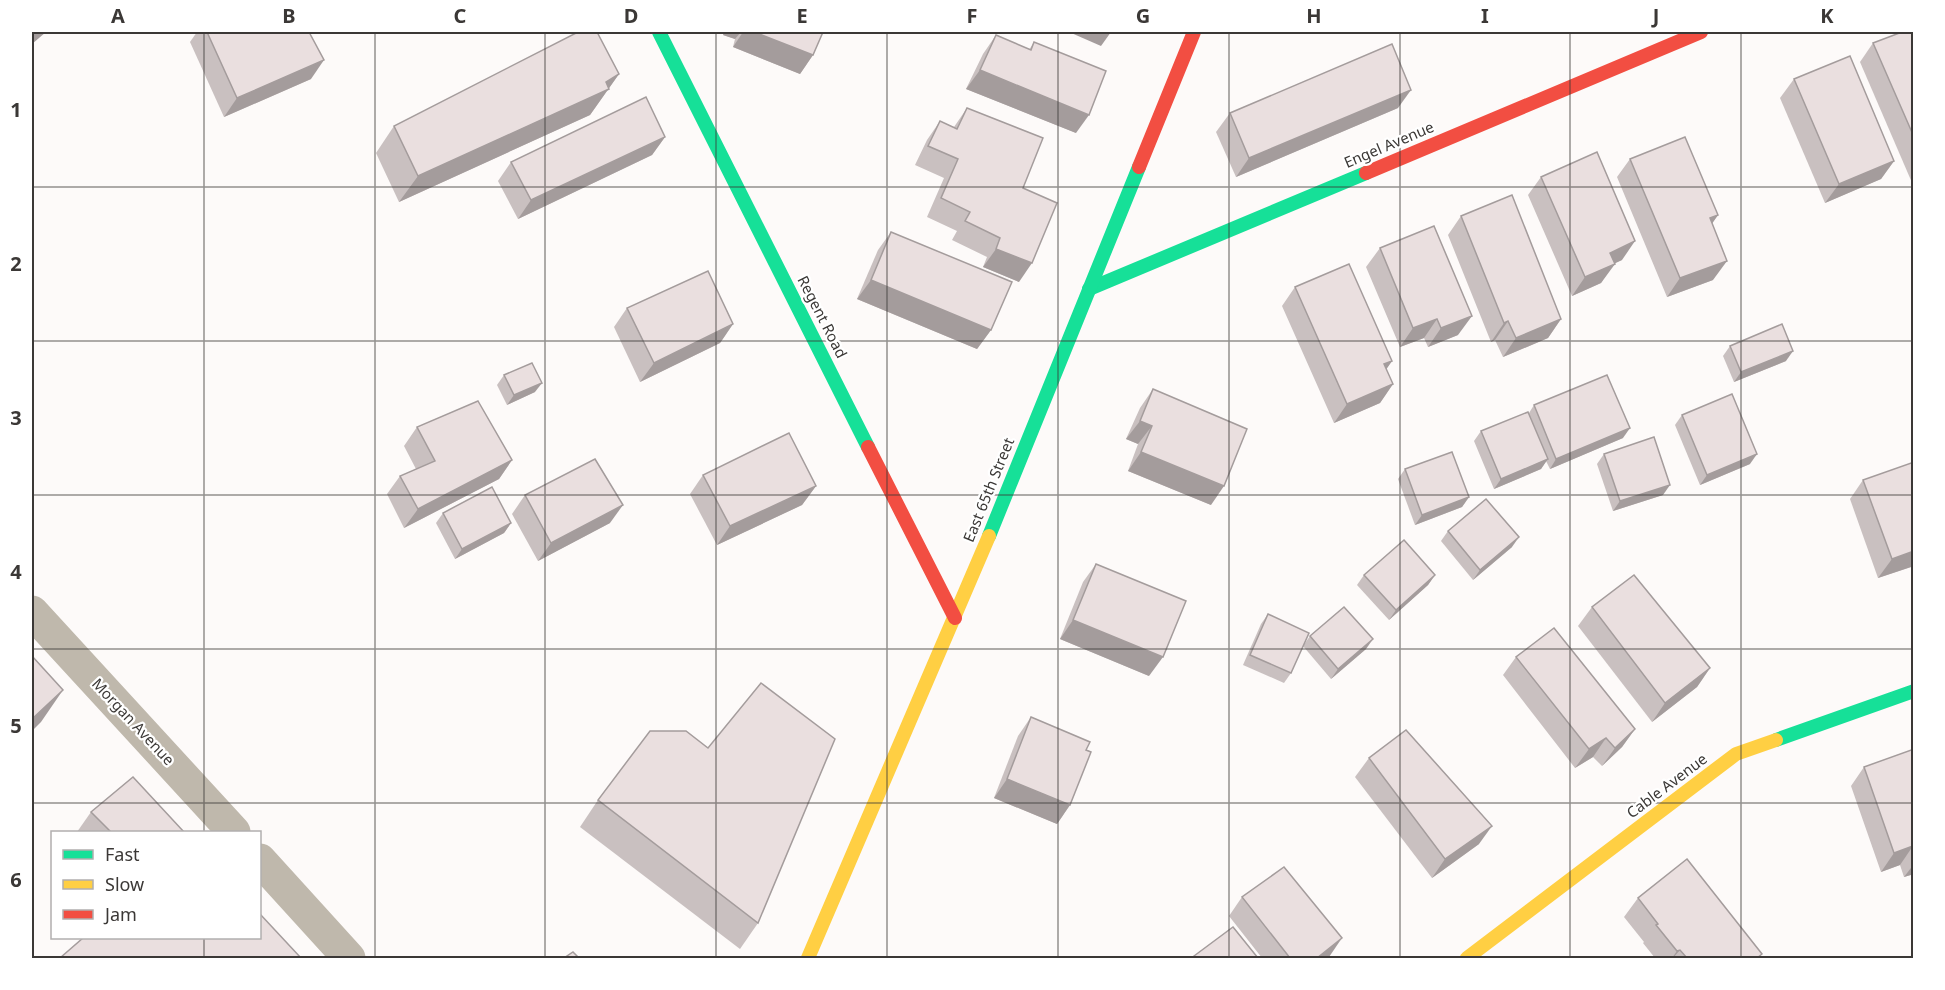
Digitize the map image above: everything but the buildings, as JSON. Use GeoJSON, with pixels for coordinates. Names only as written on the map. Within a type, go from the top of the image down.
{"type":"FeatureCollection","features":[{"type":"Feature","properties":{"kind":"street","name":"Regent Road"},"geometry":{"type":"LineString","coordinates":[[659,32],[955,618]]}},
{"type":"Feature","properties":{"kind":"street","name":"East 65th Street"},"geometry":{"type":"LineString","coordinates":[[808,958],[955,618],[1194,32]]}},
{"type":"Feature","properties":{"kind":"street","name":"Engel Avenue"},"geometry":{"type":"LineString","coordinates":[[1089,290],[1701,32]]}},
{"type":"Feature","properties":{"kind":"street","name":"Morgan Avenue"},"geometry":{"type":"LineString","coordinates":[[32,612],[233,831]]}},
{"type":"Feature","properties":{"kind":"street","name":"Cable Avenue"},"geometry":{"type":"LineString","coordinates":[[1467,958],[1736,754],[1914,691]]}},
{"type":"Feature","properties":{"kind":"street"},"geometry":{"type":"LineString","coordinates":[[261,861],[350,958]]}},
{"type":"Feature","properties":{"kind":"traffic: fast"},"geometry":{"type":"LineString","coordinates":[[659,32],[868,447]]}},
{"type":"Feature","properties":{"kind":"traffic: fast"},"geometry":{"type":"LineString","coordinates":[[989,536],[1139,167]]}},
{"type":"Feature","properties":{"kind":"traffic: fast"},"geometry":{"type":"LineString","coordinates":[[1089,289],[1366,173]]}},
{"type":"Feature","properties":{"kind":"traffic: fast"},"geometry":{"type":"LineString","coordinates":[[1776,740],[1914,691]]}},
{"type":"Feature","properties":{"kind":"traffic: slow"},"geometry":{"type":"LineString","coordinates":[[808,958],[989,536]]}},
{"type":"Feature","properties":{"kind":"traffic: slow"},"geometry":{"type":"LineString","coordinates":[[1467,958],[1736,754],[1776,740]]}},
{"type":"Feature","properties":{"kind":"traffic: jam"},"geometry":{"type":"LineString","coordinates":[[1139,167],[1194,32]]}},
{"type":"Feature","properties":{"kind":"traffic: jam"},"geometry":{"type":"LineString","coordinates":[[1366,173],[1701,32]]}},
{"type":"Feature","properties":{"kind":"traffic: jam"},"geometry":{"type":"LineString","coordinates":[[868,447],[955,618]]}}]}
